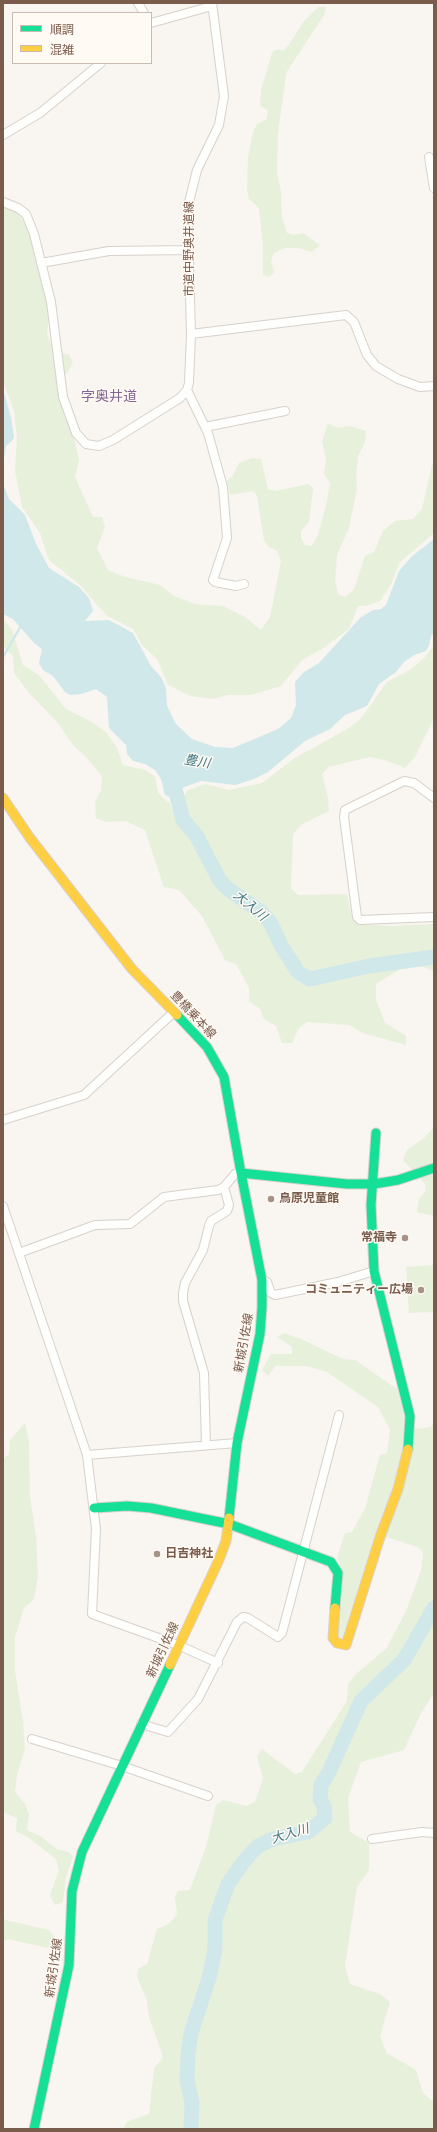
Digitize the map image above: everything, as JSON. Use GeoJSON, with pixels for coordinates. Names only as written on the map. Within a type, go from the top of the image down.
{"type":"FeatureCollection","features":[{"type":"Feature","properties":{"kind":"main road","name":"豊橋乗本線"},"geometry":{"type":"LineString","coordinates":[[3,798],[30,838],[132,969],[207,1046],[224,1077],[241,1173]]}},
{"type":"Feature","properties":{"kind":"main road"},"geometry":{"type":"LineString","coordinates":[[94,1508],[127,1506],[151,1508],[229,1524],[331,1562],[338,1573],[333,1638],[337,1643],[346,1645],[380,1537],[398,1489],[409,1443],[410,1416],[374,1271],[371,1204],[374,1184],[376,1133]]}},
{"type":"Feature","properties":{"kind":"main road"},"geometry":{"type":"LineString","coordinates":[[241,1173],[347,1184],[374,1184],[398,1180],[434,1168]]}},
{"type":"Feature","properties":{"kind":"main road","name":"新城引佐線"},"geometry":{"type":"LineString","coordinates":[[34,2129],[69,1965],[72,1891],[76,1870],[82,1852],[141,1724],[218,1562],[229,1524],[237,1443],[260,1334],[262,1307],[262,1280],[241,1173]]}},
{"type":"Feature","properties":{"kind":"street"},"geometry":{"type":"LineString","coordinates":[[138,3],[143,12]]}},
{"type":"Feature","properties":{"kind":"street"},"geometry":{"type":"LineString","coordinates":[[152,23],[212,5]]}},
{"type":"Feature","properties":{"kind":"street","name":"市道中野奥井道線"},"geometry":{"type":"LineString","coordinates":[[188,387],[191,334],[188,222],[192,186],[201,160],[219,125],[224,96],[212,5]]}},
{"type":"Feature","properties":{"kind":"street"},"geometry":{"type":"LineString","coordinates":[[3,135],[40,113],[100,64]]}},
{"type":"Feature","properties":{"kind":"street"},"geometry":{"type":"LineString","coordinates":[[429,157],[434,188]]}},
{"type":"Feature","properties":{"kind":"street"},"geometry":{"type":"LineString","coordinates":[[3,202],[26,214],[34,234],[51,302],[63,397],[76,433],[86,444],[99,446],[113,440],[180,398],[188,387]]}},
{"type":"Feature","properties":{"kind":"street"},"geometry":{"type":"LineString","coordinates":[[42,263],[109,251],[188,250]]}},
{"type":"Feature","properties":{"kind":"street"},"geometry":{"type":"LineString","coordinates":[[191,334],[346,315],[354,322],[367,355],[376,366],[398,379],[420,387],[434,386]]}},
{"type":"Feature","properties":{"kind":"street"},"geometry":{"type":"LineString","coordinates":[[188,387],[199,419],[205,427],[224,487],[228,529],[223,551],[217,563],[213,580],[215,582],[236,586],[244,584]]}},
{"type":"Feature","properties":{"kind":"street"},"geometry":{"type":"LineString","coordinates":[[205,427],[285,411]]}},
{"type":"Feature","properties":{"kind":"street"},"geometry":{"type":"LineString","coordinates":[[434,798],[414,783],[404,780],[345,810],[344,817],[357,917],[360,920],[434,917]]}},
{"type":"Feature","properties":{"kind":"street"},"geometry":{"type":"LineString","coordinates":[[3,1120],[84,1095],[174,1012]]}},
{"type":"Feature","properties":{"kind":"street"},"geometry":{"type":"LineString","coordinates":[[19,1253],[95,1225],[130,1224],[164,1197],[224,1188],[235,1174],[241,1173]]}},
{"type":"Feature","properties":{"kind":"street"},"geometry":{"type":"LineString","coordinates":[[206,1444],[204,1373],[183,1301],[183,1293],[185,1283],[203,1250],[208,1226],[211,1221],[227,1211],[229,1205],[224,1188]]}},
{"type":"Feature","properties":{"kind":"street"},"geometry":{"type":"LineString","coordinates":[[3,1206],[87,1455],[96,1529],[92,1614],[178,1645],[218,1663]]}},
{"type":"Feature","properties":{"kind":"street"},"geometry":{"type":"LineString","coordinates":[[262,1280],[267,1282],[270,1293],[275,1295],[338,1282],[374,1271]]}},
{"type":"Feature","properties":{"kind":"street"},"geometry":{"type":"LineString","coordinates":[[141,1724],[168,1732],[198,1699],[218,1663],[237,1622],[243,1617],[248,1618],[278,1637],[282,1633],[302,1551],[339,1415]]}},
{"type":"Feature","properties":{"kind":"street"},"geometry":{"type":"LineString","coordinates":[[87,1455],[206,1444],[237,1443]]}},
{"type":"Feature","properties":{"kind":"street"},"geometry":{"type":"LineString","coordinates":[[32,1739],[122,1766],[208,1796]]}},
{"type":"Feature","properties":{"kind":"street"},"geometry":{"type":"LineString","coordinates":[[372,1839],[422,1832],[434,1833]]}},
{"type":"Feature","properties":{"kind":"green space"},"geometry":{"type":"Polygon","coordinates":[[[318,7],[326,7],[324,15],[286,73],[278,135],[277,173],[281,192],[282,217],[287,233],[293,235],[303,233],[320,245],[312,252],[298,248],[285,248],[274,253],[271,261],[274,272],[269,277],[263,275],[263,246],[259,208],[249,199],[247,188],[248,157],[253,132],[257,124],[267,119],[268,111],[260,105],[261,90],[272,53],[275,50],[284,50],[288,46],[304,21],[318,7]]]}},
{"type":"Feature","properties":{"kind":"green space"},"geometry":{"type":"Polygon","coordinates":[[[3,206],[18,213],[26,225],[38,259],[49,315],[47,335],[54,350],[69,355],[73,363],[67,373],[57,380],[63,412],[74,438],[79,460],[75,477],[93,517],[102,517],[105,527],[97,548],[108,570],[125,577],[160,585],[176,597],[195,604],[223,606],[245,617],[261,630],[270,617],[281,561],[277,551],[269,547],[264,540],[257,496],[253,491],[230,495],[227,481],[233,475],[239,463],[252,458],[261,459],[268,489],[275,491],[308,484],[313,488],[309,522],[301,531],[301,538],[305,545],[312,546],[318,535],[330,483],[324,474],[326,461],[322,441],[328,423],[338,428],[350,426],[366,431],[365,442],[358,456],[356,475],[357,488],[349,528],[337,555],[335,580],[338,594],[345,597],[354,589],[365,556],[374,552],[383,531],[395,521],[413,519],[422,509],[432,465],[434,463],[434,533],[400,562],[391,584],[380,601],[366,606],[358,606],[349,629],[322,649],[302,660],[281,686],[251,695],[227,695],[214,699],[190,696],[168,685],[157,659],[142,645],[133,629],[107,616],[80,585],[49,560],[40,533],[22,507],[15,471],[17,437],[14,411],[3,381],[3,206]]]}},
{"type":"Feature","properties":{"kind":"green space"},"geometry":{"type":"Polygon","coordinates":[[[3,620],[12,629],[23,665],[39,675],[66,709],[92,722],[106,732],[117,748],[123,765],[145,770],[155,776],[158,792],[170,803],[175,818],[185,811],[182,798],[188,790],[206,784],[229,790],[262,783],[295,758],[349,728],[362,717],[387,682],[410,670],[425,657],[434,645],[434,718],[415,757],[405,768],[388,761],[370,757],[329,767],[322,774],[328,798],[329,811],[302,824],[293,834],[291,888],[298,895],[347,894],[351,913],[360,924],[392,926],[434,924],[434,971],[418,965],[407,965],[376,984],[376,1000],[385,1023],[406,1036],[406,1045],[363,1033],[349,1025],[307,1022],[299,1028],[292,1043],[282,1043],[276,1026],[264,1019],[260,1009],[249,1001],[249,988],[236,964],[225,960],[202,916],[179,890],[164,887],[145,830],[126,821],[106,822],[96,818],[95,802],[101,791],[102,776],[86,757],[73,745],[58,723],[29,693],[14,673],[13,656],[3,646],[3,620]]]}},
{"type":"Feature","properties":{"kind":"green space"},"geometry":{"type":"Polygon","coordinates":[[[434,1127],[434,1216],[417,1212],[419,1199],[426,1191],[425,1184],[403,1160],[407,1150],[424,1138],[434,1127]]]}},
{"type":"Feature","properties":{"kind":"green space","name":"コミュニティー広場"},"geometry":{"type":"Polygon","coordinates":[[[434,1265],[434,1312],[409,1313],[406,1267],[434,1265]]]}},
{"type":"Feature","properties":{"kind":"green space"},"geometry":{"type":"Polygon","coordinates":[[[284,1333],[301,1339],[343,1359],[355,1360],[397,1389],[408,1424],[418,1429],[431,1427],[434,1420],[434,1693],[421,1713],[404,1750],[361,1762],[348,1798],[350,1832],[369,1843],[369,1870],[357,1887],[345,1966],[350,1984],[380,1994],[390,2002],[380,2036],[387,2053],[416,2070],[423,2093],[434,2102],[434,2129],[123,2129],[127,2122],[149,2114],[154,2069],[163,2057],[149,2017],[147,2000],[137,1977],[138,1969],[147,1964],[157,1929],[169,1924],[177,1914],[175,1897],[178,1891],[190,1890],[206,1847],[216,1805],[223,1800],[246,1806],[255,1802],[263,1778],[257,1757],[262,1749],[295,1774],[302,1772],[347,1701],[348,1684],[356,1674],[386,1649],[406,1611],[421,1571],[423,1552],[418,1547],[386,1537],[373,1540],[342,1638],[337,1636],[340,1566],[337,1558],[345,1533],[352,1532],[365,1508],[380,1455],[387,1453],[390,1430],[378,1407],[327,1372],[306,1366],[275,1366],[268,1376],[262,1370],[271,1354],[292,1354],[292,1347],[277,1337],[284,1333]]]}},
{"type":"Feature","properties":{"kind":"green space"},"geometry":{"type":"Polygon","coordinates":[[[25,1423],[29,1442],[30,1497],[36,1536],[38,1577],[34,1599],[24,1608],[15,1637],[15,1671],[23,1721],[25,1749],[17,1775],[15,1792],[26,1805],[29,1815],[27,1830],[40,1836],[57,1849],[68,1852],[73,1856],[66,1877],[63,1902],[55,1905],[50,1895],[59,1870],[56,1859],[29,1838],[16,1831],[17,1818],[3,1812],[3,1459],[9,1454],[10,1440],[25,1423]]]}},
{"type":"Feature","properties":{"kind":"green space"},"geometry":{"type":"Polygon","coordinates":[[[3,1914],[5,1920],[49,1930],[58,1941],[53,1949],[8,1939],[3,1941],[3,1914]]]}},
{"type":"Feature","properties":{"kind":"water","name":"豊川"},"geometry":{"type":"Polygon","coordinates":[[[3,389],[11,418],[14,437],[6,446],[4,457],[4,486],[9,499],[25,515],[36,544],[49,568],[79,587],[89,598],[93,611],[85,621],[109,620],[133,633],[151,666],[161,677],[166,688],[167,706],[176,724],[192,739],[215,747],[233,748],[278,729],[291,718],[296,705],[295,682],[304,672],[319,663],[360,618],[373,610],[381,609],[386,605],[399,571],[411,557],[434,539],[434,632],[431,636],[426,651],[414,655],[404,662],[396,672],[379,684],[367,706],[345,715],[330,729],[305,741],[268,772],[254,779],[235,785],[201,781],[182,788],[179,796],[173,799],[165,795],[161,779],[155,770],[145,764],[133,761],[127,754],[126,745],[109,728],[107,697],[96,689],[81,694],[70,695],[65,692],[53,676],[43,670],[39,663],[42,649],[34,643],[13,619],[3,614],[3,389]]]}},
{"type":"Feature","properties":{"kind":"waterway"},"geometry":{"type":"LineString","coordinates":[[3,657],[22,624]]}},
{"type":"Feature","properties":{"kind":"waterway","name":"大入川"},"geometry":{"type":"LineString","coordinates":[[172,777],[183,820],[196,835],[220,881],[228,889],[261,912],[270,922],[282,947],[298,972],[310,979],[369,966],[434,957]]}},
{"type":"Feature","properties":{"kind":"waterway","name":"大入川"},"geometry":{"type":"LineString","coordinates":[[191,2129],[192,2102],[187,2081],[188,2054],[191,2033],[209,1978],[215,1950],[215,1920],[228,1884],[244,1861],[258,1846],[273,1839],[308,1832],[325,1818],[324,1806],[320,1799],[321,1785],[329,1772],[361,1701],[404,1660],[434,1608]]}},
{"type":"Feature","properties":{"kind":"traffic: fast"},"geometry":{"type":"LineString","coordinates":[[177,1015],[207,1047],[224,1077],[241,1173],[347,1184],[374,1184],[398,1180],[434,1168]]}},
{"type":"Feature","properties":{"kind":"traffic: fast"},"geometry":{"type":"LineString","coordinates":[[376,1133],[371,1205],[374,1271],[410,1416],[408,1449]]}},
{"type":"Feature","properties":{"kind":"traffic: fast"},"geometry":{"type":"LineString","coordinates":[[229,1518],[237,1443],[260,1334],[262,1307],[262,1280],[241,1173]]}},
{"type":"Feature","properties":{"kind":"traffic: fast"},"geometry":{"type":"LineString","coordinates":[[94,1508],[127,1506],[151,1508],[229,1524],[331,1562],[338,1573],[335,1608]]}},
{"type":"Feature","properties":{"kind":"traffic: fast"},"geometry":{"type":"LineString","coordinates":[[34,2129],[69,1965],[72,1891],[82,1852],[170,1665]]}},
{"type":"Feature","properties":{"kind":"traffic: slow"},"geometry":{"type":"LineString","coordinates":[[3,798],[30,838],[132,969],[177,1015]]}},
{"type":"Feature","properties":{"kind":"traffic: slow"},"geometry":{"type":"LineString","coordinates":[[335,1608],[333,1638],[337,1643],[346,1645],[380,1537],[398,1489],[408,1449]]}},
{"type":"Feature","properties":{"kind":"traffic: slow"},"geometry":{"type":"LineString","coordinates":[[170,1665],[218,1562],[226,1541],[229,1518]]}},
{"type":"Feature","properties":{"kind":"place","name":"鳥原児童館"},"geometry":{"type":"Point","coordinates":[271,1199]}},
{"type":"Feature","properties":{"kind":"place","name":"常福寺"},"geometry":{"type":"Point","coordinates":[405,1238]}},
{"type":"Feature","properties":{"kind":"place","name":"コミュニティー広場"},"geometry":{"type":"Point","coordinates":[421,1290]}},
{"type":"Feature","properties":{"kind":"place","name":"日吉神社"},"geometry":{"type":"Point","coordinates":[157,1554]}},
{"type":"Feature","properties":{"kind":"district","name":"字奥井道"},"geometry":{"type":"Point","coordinates":[109,397]}}]}
